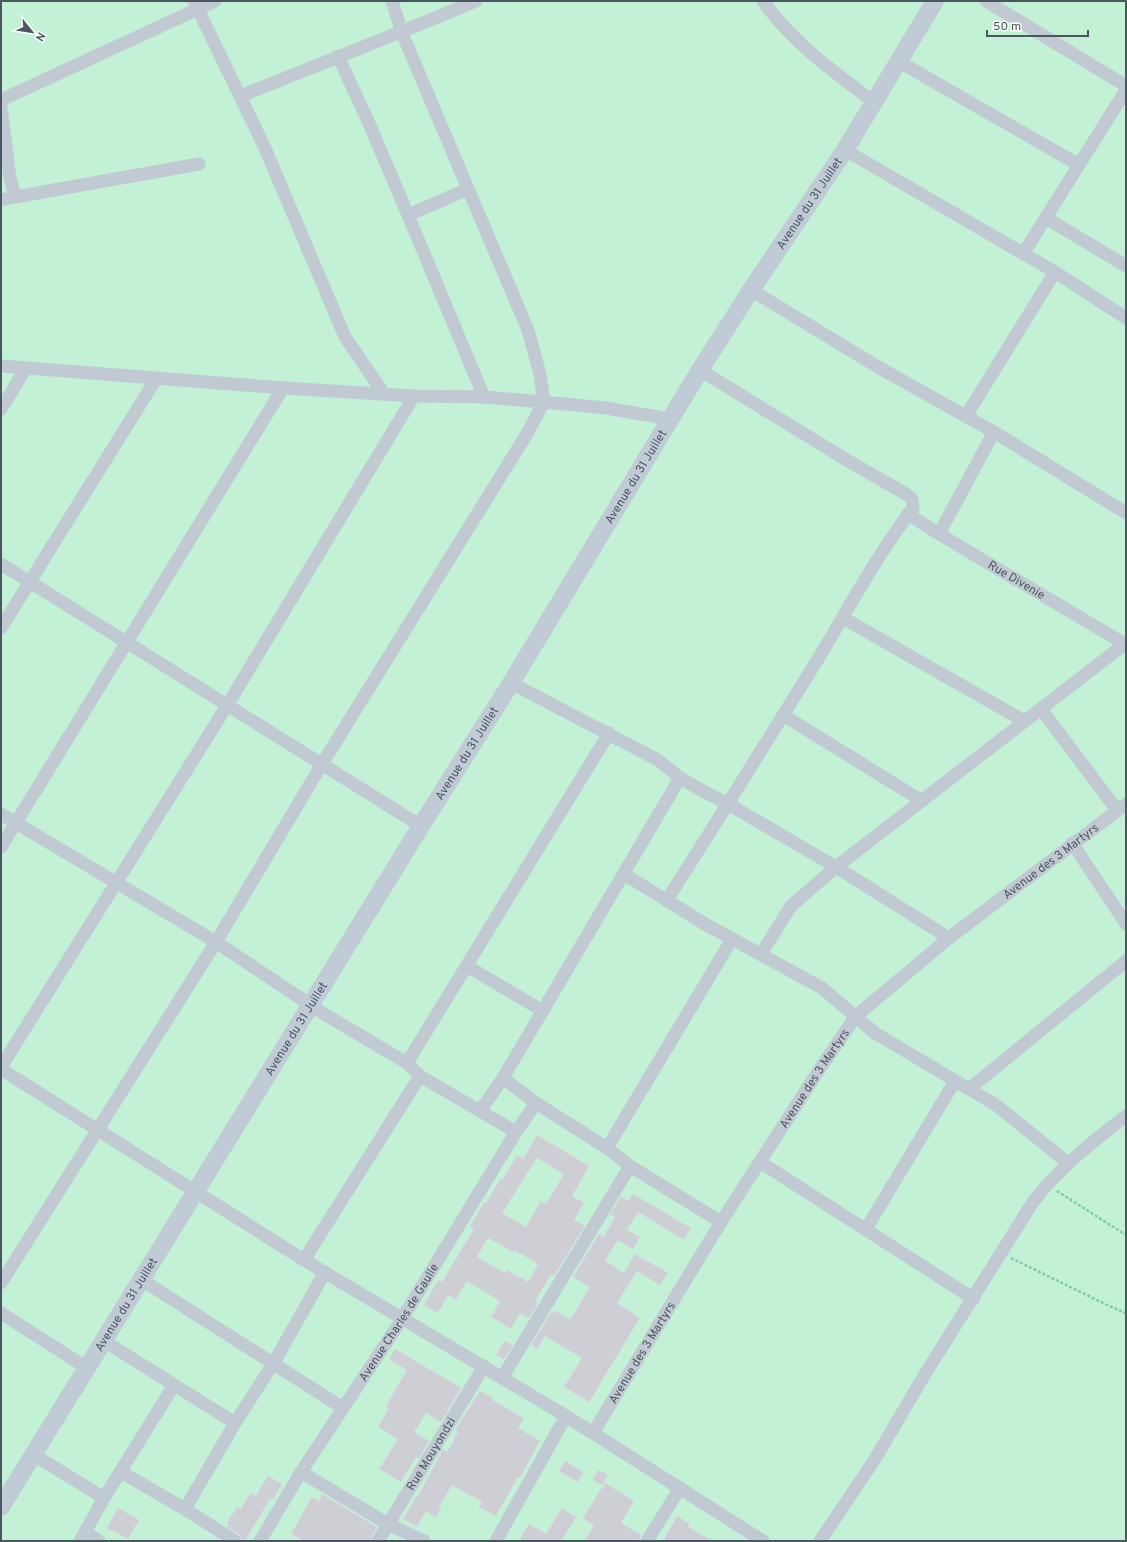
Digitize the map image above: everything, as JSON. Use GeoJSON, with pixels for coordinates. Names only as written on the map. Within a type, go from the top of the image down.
{"type":"FeatureCollection","features":[{"type":"Feature","properties":{"kind":"street"},"geometry":{"type":"LineString","coordinates":[[1,100],[196,5],[215,1]]}},
{"type":"Feature","properties":{"kind":"street"},"geometry":{"type":"LineString","coordinates":[[1,1283],[216,942],[322,764],[525,437],[544,402],[540,374],[528,330],[402,33],[392,1]]}},
{"type":"Feature","properties":{"kind":"street"},"geometry":{"type":"LineString","coordinates":[[241,96],[338,56],[402,33],[476,1]]}},
{"type":"Feature","properties":{"kind":"street"},"geometry":{"type":"LineString","coordinates":[[763,1],[770,11],[807,49],[874,102]]}},
{"type":"Feature","properties":{"kind":"street","name":"Avenue du 31 Juillet"},"geometry":{"type":"LineString","coordinates":[[1,1507],[421,826],[511,683],[700,370],[751,290],[845,150],[935,1]]}},
{"type":"Feature","properties":{"kind":"street"},"geometry":{"type":"LineString","coordinates":[[986,1],[1126,86]]}},
{"type":"Feature","properties":{"kind":"street"},"geometry":{"type":"LineString","coordinates":[[196,5],[241,96],[292,210],[344,337],[384,394]]}},
{"type":"Feature","properties":{"kind":"street"},"geometry":{"type":"LineString","coordinates":[[338,56],[368,121],[484,397]]}},
{"type":"Feature","properties":{"kind":"street"},"geometry":{"type":"LineString","coordinates":[[898,61],[1079,165]]}},
{"type":"Feature","properties":{"kind":"street"},"geometry":{"type":"LineString","coordinates":[[1023,254],[1126,90]]}},
{"type":"Feature","properties":{"kind":"street"},"geometry":{"type":"LineString","coordinates":[[1,106],[10,178],[15,197]]}},
{"type":"Feature","properties":{"kind":"street"},"geometry":{"type":"LineString","coordinates":[[845,150],[1055,272],[1126,318]]}},
{"type":"Feature","properties":{"kind":"street"},"geometry":{"type":"LineString","coordinates":[[1,200],[199,164]]}},
{"type":"Feature","properties":{"kind":"street"},"geometry":{"type":"LineString","coordinates":[[408,215],[468,189]]}},
{"type":"Feature","properties":{"kind":"street"},"geometry":{"type":"LineString","coordinates":[[1046,218],[1126,266]]}},
{"type":"Feature","properties":{"kind":"street"},"geometry":{"type":"LineString","coordinates":[[966,416],[1055,272]]}},
{"type":"Feature","properties":{"kind":"street"},"geometry":{"type":"LineString","coordinates":[[751,290],[878,367],[994,432],[1126,512]]}},
{"type":"Feature","properties":{"kind":"street"},"geometry":{"type":"LineString","coordinates":[[1,366],[283,388],[414,396],[484,397],[606,408],[670,419]]}},
{"type":"Feature","properties":{"kind":"street"},"geometry":{"type":"LineString","coordinates":[[1,409],[26,368]]}},
{"type":"Feature","properties":{"kind":"street"},"geometry":{"type":"LineString","coordinates":[[667,900],[843,618],[859,588],[913,508],[912,499],[906,494],[850,462],[700,370]]}},
{"type":"Feature","properties":{"kind":"street"},"geometry":{"type":"LineString","coordinates":[[1,628],[156,379]]}},
{"type":"Feature","properties":{"kind":"street"},"geometry":{"type":"LineString","coordinates":[[1,848],[283,388]]}},
{"type":"Feature","properties":{"kind":"street"},"geometry":{"type":"LineString","coordinates":[[414,396],[228,704],[1,1068],[304,1260],[566,1416],[757,1539]]}},
{"type":"Feature","properties":{"kind":"street"},"geometry":{"type":"LineString","coordinates":[[940,534],[994,432]]}},
{"type":"Feature","properties":{"kind":"street","name":"Rue Divenie"},"geometry":{"type":"LineString","coordinates":[[908,514],[1126,644]]}},
{"type":"Feature","properties":{"kind":"street"},"geometry":{"type":"LineString","coordinates":[[1,564],[228,704],[421,826]]}},
{"type":"Feature","properties":{"kind":"street"},"geometry":{"type":"LineString","coordinates":[[843,618],[1024,721]]}},
{"type":"Feature","properties":{"kind":"street"},"geometry":{"type":"LineString","coordinates":[[761,954],[791,906],[836,867],[1126,644]]}},
{"type":"Feature","properties":{"kind":"street"},"geometry":{"type":"LineString","coordinates":[[511,683],[658,760],[680,778],[728,804],[836,867],[949,938]]}},
{"type":"Feature","properties":{"kind":"street"},"geometry":{"type":"LineString","coordinates":[[1040,709],[1122,807]]}},
{"type":"Feature","properties":{"kind":"street"},"geometry":{"type":"LineString","coordinates":[[783,715],[922,801]]}},
{"type":"Feature","properties":{"kind":"street"},"geometry":{"type":"LineString","coordinates":[[407,1063],[609,734]]}},
{"type":"Feature","properties":{"kind":"street"},"geometry":{"type":"LineString","coordinates":[[480,1111],[503,1078],[680,778]]}},
{"type":"Feature","properties":{"kind":"street","name":"Avenue des 3 Martyrs"},"geometry":{"type":"LineString","coordinates":[[593,1433],[722,1222],[821,1067],[856,1016],[949,938],[1072,843],[1122,807]]}},
{"type":"Feature","properties":{"kind":"street"},"geometry":{"type":"LineString","coordinates":[[1,814],[216,942],[324,1014],[407,1063],[420,1076],[516,1132]]}},
{"type":"Feature","properties":{"kind":"street"},"geometry":{"type":"LineString","coordinates":[[1072,843],[1126,924]]}},
{"type":"Feature","properties":{"kind":"street"},"geometry":{"type":"LineString","coordinates":[[624,874],[732,939],[822,988],[875,1033],[996,1105],[1068,1163]]}},
{"type":"Feature","properties":{"kind":"street"},"geometry":{"type":"LineString","coordinates":[[607,1148],[732,939]]}},
{"type":"Feature","properties":{"kind":"street"},"geometry":{"type":"LineString","coordinates":[[969,1089],[1126,961]]}},
{"type":"Feature","properties":{"kind":"street"},"geometry":{"type":"LineString","coordinates":[[467,966],[543,1011]]}},
{"type":"Feature","properties":{"kind":"street"},"geometry":{"type":"LineString","coordinates":[[304,1260],[420,1076]]}},
{"type":"Feature","properties":{"kind":"street"},"geometry":{"type":"LineString","coordinates":[[503,1078],[536,1103],[607,1148],[630,1166],[722,1222]]}},
{"type":"Feature","properties":{"kind":"street"},"geometry":{"type":"LineString","coordinates":[[866,1229],[955,1081]]}},
{"type":"Feature","properties":{"kind":"street","name":"Avenue Charles de Gaulle"},"geometry":{"type":"LineString","coordinates":[[260,1541],[301,1472],[402,1319],[516,1132],[536,1103]]}},
{"type":"Feature","properties":{"kind":"street"},"geometry":{"type":"LineString","coordinates":[[820,1541],[875,1459],[925,1374],[974,1299],[1001,1253],[1047,1184],[1068,1163],[1126,1116]]}},
{"type":"Feature","properties":{"kind":"street"},"geometry":{"type":"LineString","coordinates":[[760,1162],[974,1299]]}},
{"type":"Feature","properties":{"kind":"street"},"geometry":{"type":"LineString","coordinates":[[502,1378],[630,1166]]}},
{"type":"Feature","properties":{"kind":"street"},"geometry":{"type":"LineString","coordinates":[[186,1509],[236,1423],[273,1364],[325,1272]]}},
{"type":"Feature","properties":{"kind":"street"},"geometry":{"type":"LineString","coordinates":[[142,1280],[343,1408]]}},
{"type":"Feature","properties":{"kind":"street"},"geometry":{"type":"LineString","coordinates":[[1,1313],[87,1368]]}},
{"type":"Feature","properties":{"kind":"street"},"geometry":{"type":"LineString","coordinates":[[104,1341],[236,1423]]}},
{"type":"Feature","properties":{"kind":"street","name":"Rue Mouyondzi"},"geometry":{"type":"LineString","coordinates":[[378,1541],[484,1366]]}},
{"type":"Feature","properties":{"kind":"street"},"geometry":{"type":"LineString","coordinates":[[99,1541],[83,1537],[104,1498],[174,1385]]}},
{"type":"Feature","properties":{"kind":"street"},"geometry":{"type":"LineString","coordinates":[[496,1541],[566,1416]]}},
{"type":"Feature","properties":{"kind":"street"},"geometry":{"type":"LineString","coordinates":[[34,1455],[104,1498]]}},
{"type":"Feature","properties":{"kind":"street"},"geometry":{"type":"LineString","coordinates":[[121,1472],[186,1509],[235,1541]]}},
{"type":"Feature","properties":{"kind":"street"},"geometry":{"type":"LineString","coordinates":[[301,1472],[388,1524],[424,1541]]}},
{"type":"Feature","properties":{"kind":"street"},"geometry":{"type":"LineString","coordinates":[[647,1541],[680,1488]]}},
{"type":"Feature","properties":{"kind":"path"},"geometry":{"type":"LineString","coordinates":[[1047,1184],[1126,1235]]}},
{"type":"Feature","properties":{"kind":"path"},"geometry":{"type":"LineString","coordinates":[[1001,1253],[1100,1302],[1126,1313]]}},
{"type":"Feature","properties":{"kind":"green space"},"geometry":{"type":"Polygon","coordinates":[[[1,1],[1126,1],[1126,1541],[1,1541],[1,1]]]}},
{"type":"Feature","properties":{"kind":"building"},"geometry":{"type":"Polygon","coordinates":[[[537,1135],[589,1166],[572,1196],[584,1203],[574,1220],[585,1226],[554,1276],[551,1274],[535,1302],[538,1303],[529,1318],[520,1313],[511,1329],[491,1317],[500,1301],[467,1281],[456,1300],[448,1295],[438,1313],[424,1305],[438,1280],[442,1282],[474,1229],[470,1227],[484,1202],[486,1203],[501,1178],[503,1179],[517,1155],[523,1159],[537,1135]],[[537,1158],[502,1213],[526,1227],[541,1201],[546,1204],[564,1174],[537,1158]],[[488,1238],[477,1257],[505,1273],[507,1270],[528,1282],[538,1264],[514,1250],[513,1252],[488,1238]]]}},
{"type":"Feature","properties":{"kind":"building"},"geometry":{"type":"Polygon","coordinates":[[[633,1194],[691,1228],[684,1240],[638,1212],[627,1230],[640,1237],[633,1249],[618,1240],[605,1261],[624,1273],[635,1254],[668,1273],[660,1285],[637,1271],[617,1303],[640,1318],[589,1402],[564,1387],[582,1358],[545,1336],[537,1349],[531,1345],[552,1311],[555,1313],[556,1311],[570,1320],[590,1287],[573,1277],[599,1234],[604,1237],[615,1217],[610,1214],[621,1197],[628,1201],[633,1194]]]}},
{"type":"Feature","properties":{"kind":"building"},"geometry":{"type":"Polygon","coordinates":[[[505,1341],[513,1345],[504,1359],[496,1355],[505,1341]]]}},
{"type":"Feature","properties":{"kind":"building"},"geometry":{"type":"Polygon","coordinates":[[[395,1349],[461,1388],[441,1422],[426,1413],[414,1432],[429,1441],[419,1458],[416,1457],[401,1482],[379,1469],[398,1439],[378,1427],[389,1408],[386,1406],[407,1370],[389,1359],[395,1349]]]}},
{"type":"Feature","properties":{"kind":"building"},"geometry":{"type":"Polygon","coordinates":[[[480,1391],[493,1398],[492,1400],[524,1418],[518,1428],[540,1441],[520,1478],[518,1477],[496,1516],[479,1507],[482,1502],[452,1485],[439,1507],[441,1508],[436,1517],[426,1511],[417,1527],[403,1519],[417,1495],[418,1496],[443,1449],[447,1452],[458,1432],[455,1430],[480,1391]]]}},
{"type":"Feature","properties":{"kind":"building"},"geometry":{"type":"Polygon","coordinates":[[[565,1461],[583,1472],[578,1482],[559,1471],[565,1461]]]}},
{"type":"Feature","properties":{"kind":"building"},"geometry":{"type":"Polygon","coordinates":[[[598,1470],[608,1475],[602,1485],[593,1480],[598,1470]]]}},
{"type":"Feature","properties":{"kind":"building"},"geometry":{"type":"Polygon","coordinates":[[[268,1476],[282,1484],[273,1500],[270,1499],[245,1541],[243,1541],[240,1535],[227,1527],[229,1524],[227,1523],[237,1507],[241,1509],[250,1493],[256,1496],[268,1476]]]}},
{"type":"Feature","properties":{"kind":"building"},"geometry":{"type":"Polygon","coordinates":[[[605,1483],[634,1501],[621,1523],[641,1535],[639,1541],[585,1541],[594,1525],[583,1518],[605,1483]]]}},
{"type":"Feature","properties":{"kind":"building"},"geometry":{"type":"Polygon","coordinates":[[[322,1494],[377,1527],[370,1541],[304,1541],[291,1534],[312,1497],[319,1501],[322,1494]]]}},
{"type":"Feature","properties":{"kind":"building"},"geometry":{"type":"Polygon","coordinates":[[[118,1508],[139,1520],[128,1539],[107,1528],[118,1508]]]}},
{"type":"Feature","properties":{"kind":"building"},"geometry":{"type":"Polygon","coordinates":[[[562,1508],[576,1517],[561,1541],[519,1541],[529,1524],[546,1534],[562,1508]]]}},
{"type":"Feature","properties":{"kind":"building"},"geometry":{"type":"Polygon","coordinates":[[[677,1516],[690,1524],[688,1527],[713,1541],[663,1541],[677,1516]]]}}]}
